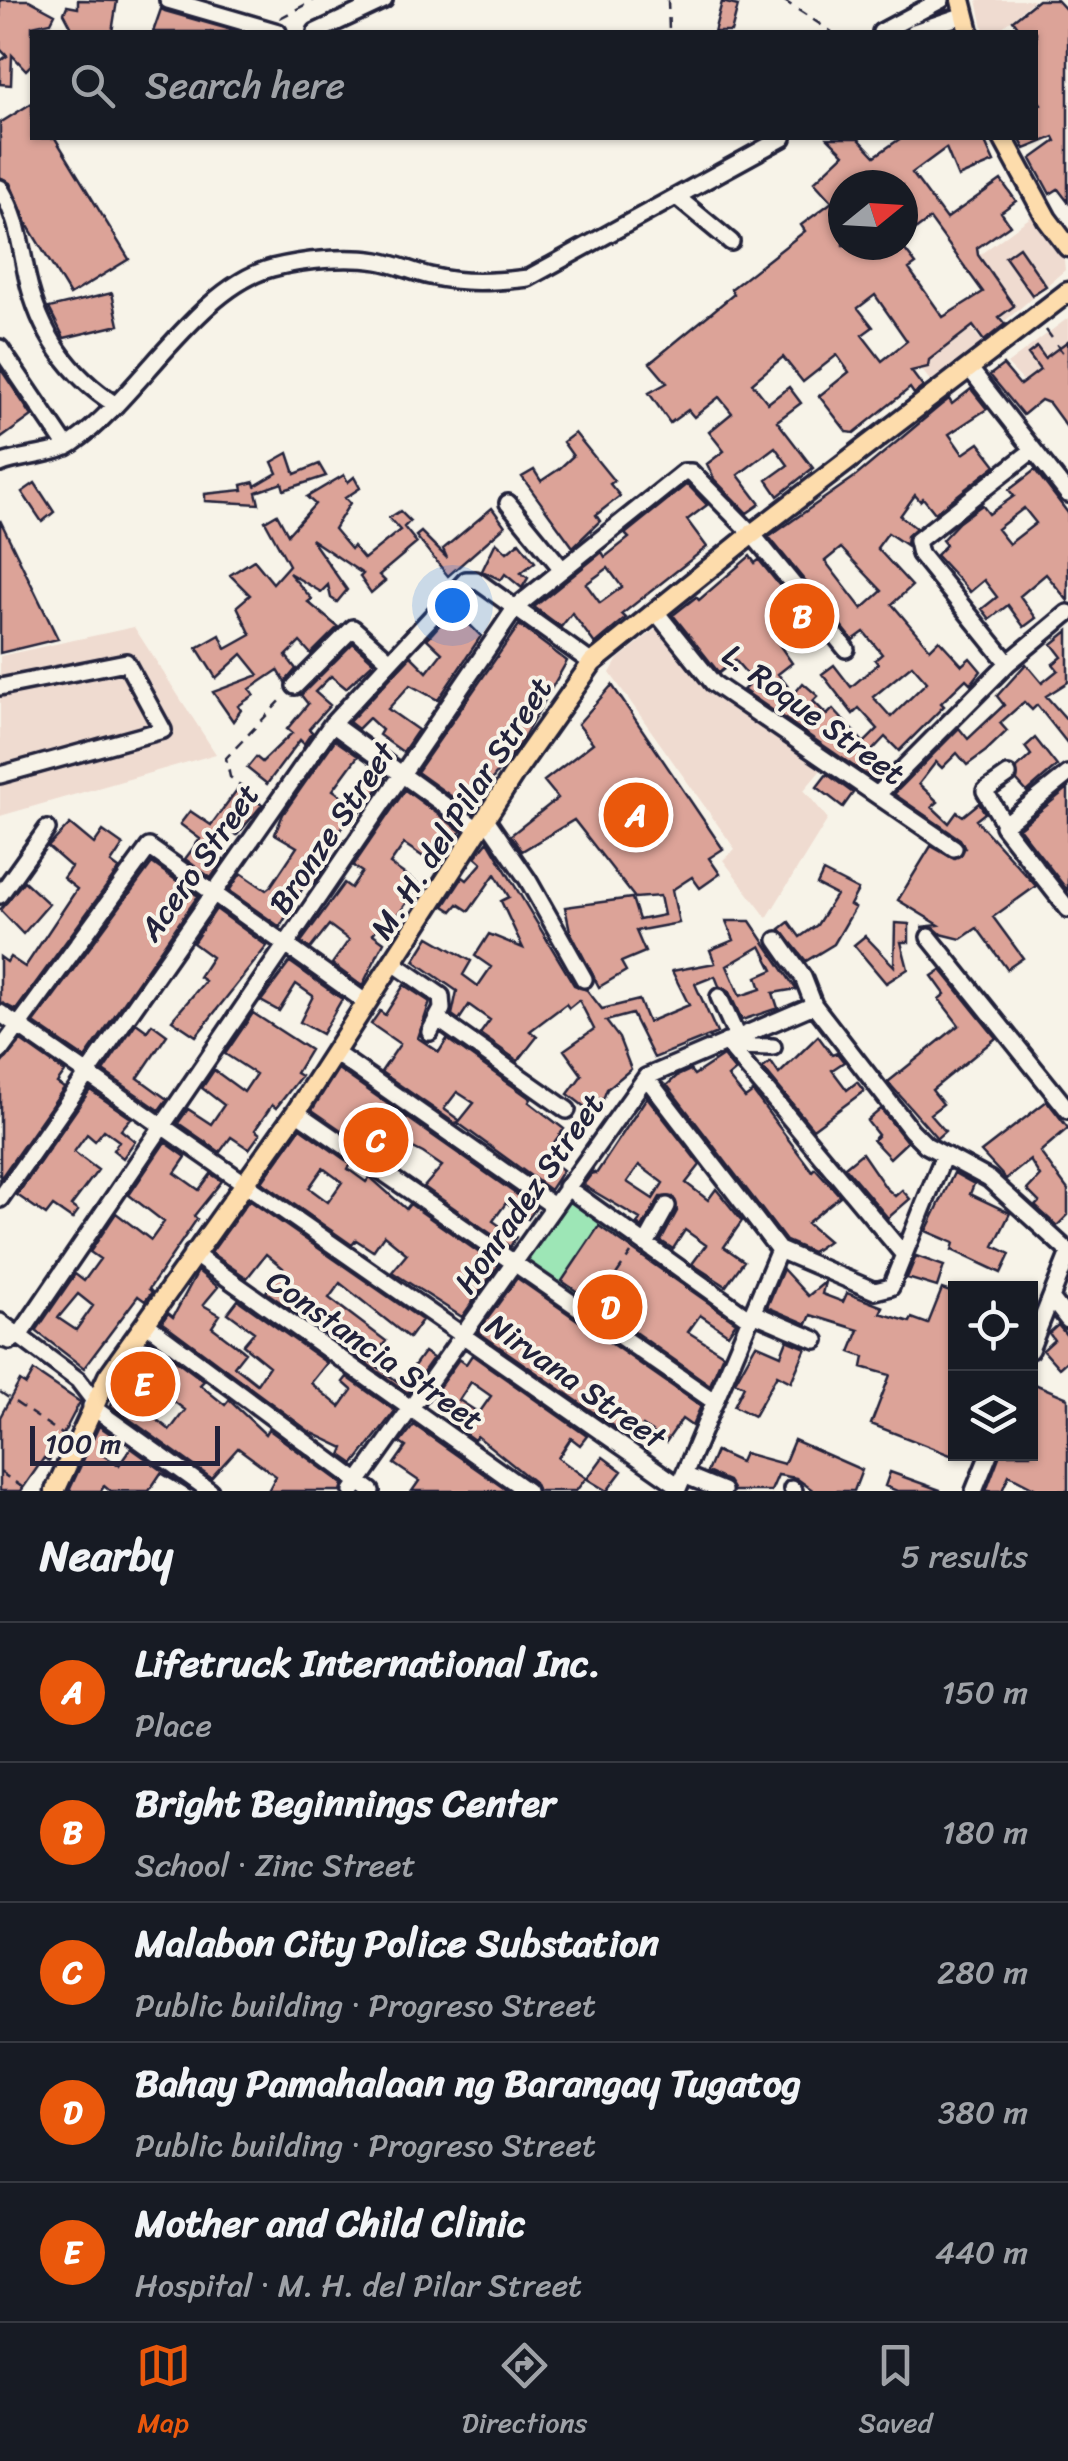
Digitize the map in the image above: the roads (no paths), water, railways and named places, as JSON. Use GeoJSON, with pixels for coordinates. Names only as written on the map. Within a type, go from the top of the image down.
{"type":"FeatureCollection","features":[{"type":"Feature","properties":{"kind":"main road"},"geometry":{"type":"LineString","coordinates":[[1004,140],[1047,219],[1068,246]]}},
{"type":"Feature","properties":{"kind":"main road","name":"M. H. del Pilar Street"},"geometry":{"type":"LineString","coordinates":[[55,1491],[108,1376],[296,1112],[592,663],[752,534],[1068,292]]}},
{"type":"Feature","properties":{"kind":"street"},"geometry":{"type":"LineString","coordinates":[[168,0],[270,30]]}},
{"type":"Feature","properties":{"kind":"street"},"geometry":{"type":"LineString","coordinates":[[320,30],[384,0]]}},
{"type":"Feature","properties":{"kind":"street"},"geometry":{"type":"LineString","coordinates":[[885,30],[941,0]]}},
{"type":"Feature","properties":{"kind":"street"},"geometry":{"type":"LineString","coordinates":[[920,30],[964,16]]}},
{"type":"Feature","properties":{"kind":"street"},"geometry":{"type":"LineString","coordinates":[[4,468],[15,457],[68,447],[116,405],[230,288],[267,269],[299,262],[377,261],[450,279],[485,283],[528,278],[780,140]]}},
{"type":"Feature","properties":{"kind":"street"},"geometry":{"type":"LineString","coordinates":[[0,188],[15,213],[38,320],[70,365],[116,405]]}},
{"type":"Feature","properties":{"kind":"street"},"geometry":{"type":"LineString","coordinates":[[678,198],[731,242]]}},
{"type":"Feature","properties":{"kind":"street"},"geometry":{"type":"LineString","coordinates":[[0,348],[68,447]]}},
{"type":"Feature","properties":{"kind":"street"},"geometry":{"type":"LineString","coordinates":[[970,369],[1068,494]]}},
{"type":"Feature","properties":{"kind":"street"},"geometry":{"type":"LineString","coordinates":[[1008,663],[920,554],[917,542],[1033,450]]}},
{"type":"Feature","properties":{"kind":"street","name":"Bronze Street"},"geometry":{"type":"LineString","coordinates":[[19,1336],[516,607],[684,472],[697,474],[752,534]]}},
{"type":"Feature","properties":{"kind":"street"},"geometry":{"type":"LineString","coordinates":[[508,503],[562,569]]}},
{"type":"Feature","properties":{"kind":"street"},"geometry":{"type":"LineString","coordinates":[[752,534],[846,649]]}},
{"type":"Feature","properties":{"kind":"street","name":"Acero Street"},"geometry":{"type":"LineString","coordinates":[[0,1199],[332,724],[471,578],[516,607]]}},
{"type":"Feature","properties":{"kind":"street"},"geometry":{"type":"LineString","coordinates":[[516,607],[592,663]]}},
{"type":"Feature","properties":{"kind":"street","name":"L. Roque Street"},"geometry":{"type":"LineString","coordinates":[[656,612],[713,683],[954,848]]}},
{"type":"Feature","properties":{"kind":"street"},"geometry":{"type":"LineString","coordinates":[[878,794],[1008,663],[1068,612]]}},
{"type":"Feature","properties":{"kind":"street"},"geometry":{"type":"LineString","coordinates":[[295,686],[353,628],[389,660]]}},
{"type":"Feature","properties":{"kind":"street"},"geometry":{"type":"LineString","coordinates":[[0,687],[126,662],[163,730],[0,775]]}},
{"type":"Feature","properties":{"kind":"street"},"geometry":{"type":"LineString","coordinates":[[332,724],[402,776],[483,825],[528,880],[584,979]]}},
{"type":"Feature","properties":{"kind":"street"},"geometry":{"type":"LineString","coordinates":[[1003,824],[1068,774]]}},
{"type":"Feature","properties":{"kind":"street"},"geometry":{"type":"LineString","coordinates":[[1008,775],[985,792],[1003,824],[1068,909]]}},
{"type":"Feature","properties":{"kind":"street"},"geometry":{"type":"LineString","coordinates":[[0,895],[47,829]]}},
{"type":"Feature","properties":{"kind":"street"},"geometry":{"type":"LineString","coordinates":[[0,1051],[148,847],[368,1003]]}},
{"type":"Feature","properties":{"kind":"street"},"geometry":{"type":"LineString","coordinates":[[929,938],[1068,1110]]}},
{"type":"Feature","properties":{"kind":"street"},"geometry":{"type":"LineString","coordinates":[[777,940],[803,977],[814,1005],[911,1130],[944,1155],[989,1180],[1068,1253],[1038,1330]]}},
{"type":"Feature","properties":{"kind":"street"},"geometry":{"type":"LineString","coordinates":[[394,964],[441,996],[434,1025],[567,1110]]}},
{"type":"Feature","properties":{"kind":"street"},"geometry":{"type":"LineString","coordinates":[[719,998],[731,1042],[904,1255]]}},
{"type":"Feature","properties":{"kind":"street","name":"Honradez Street"},"geometry":{"type":"LineString","coordinates":[[361,1488],[514,1258],[646,1077],[814,1005]]}},
{"type":"Feature","properties":{"kind":"street","name":"Nirvana Street"},"geometry":{"type":"LineString","coordinates":[[0,1014],[680,1484],[724,1491]]}},
{"type":"Feature","properties":{"kind":"street"},"geometry":{"type":"LineString","coordinates":[[731,1042],[773,1047]]}},
{"type":"Feature","properties":{"kind":"street"},"geometry":{"type":"LineString","coordinates":[[336,1052],[552,1205]]}},
{"type":"Feature","properties":{"kind":"street"},"geometry":{"type":"LineString","coordinates":[[646,1077],[779,1250],[884,1292],[904,1255],[944,1155]]}},
{"type":"Feature","properties":{"kind":"street"},"geometry":{"type":"LineString","coordinates":[[296,1112],[514,1258],[715,1402]]}},
{"type":"Feature","properties":{"kind":"street"},"geometry":{"type":"LineString","coordinates":[[566,1187],[752,1316],[816,1340]]}},
{"type":"Feature","properties":{"kind":"street"},"geometry":{"type":"LineString","coordinates":[[643,1242],[667,1206]]}},
{"type":"Feature","properties":{"kind":"street"},"geometry":{"type":"LineString","coordinates":[[680,1484],[779,1250]]}},
{"type":"Feature","properties":{"kind":"street","name":"Constancia Street"},"geometry":{"type":"LineString","coordinates":[[192,1253],[527,1491]]}},
{"type":"Feature","properties":{"kind":"street"},"geometry":{"type":"LineString","coordinates":[[1051,1298],[1068,1320]]}},
{"type":"Feature","properties":{"kind":"street"},"geometry":{"type":"LineString","coordinates":[[0,1322],[71,1374],[89,1380],[108,1376]]}},
{"type":"Feature","properties":{"kind":"street"},"geometry":{"type":"LineString","coordinates":[[145,1323],[361,1488]]}},
{"type":"Feature","properties":{"kind":"street"},"geometry":{"type":"LineString","coordinates":[[0,1338],[10,1342],[19,1336]]}},
{"type":"Feature","properties":{"kind":"street"},"geometry":{"type":"LineString","coordinates":[[71,1374],[92,1404],[210,1491]]}},
{"type":"Feature","properties":{"kind":"street"},"geometry":{"type":"LineString","coordinates":[[974,1491],[986,1461]]}},
{"type":"Feature","properties":{"kind":"place","name":"Bright Beginnings Center"},"geometry":{"type":"Point","coordinates":[802,616]}},
{"type":"Feature","properties":{"kind":"place","name":"Lifetruck International Inc."},"geometry":{"type":"Point","coordinates":[636,815]}},
{"type":"Feature","properties":{"kind":"place","name":"Malabon City Police Substation"},"geometry":{"type":"Point","coordinates":[376,1140]}},
{"type":"Feature","properties":{"kind":"place","name":"Bahay Pamahalaan ng Barangay Tugatog"},"geometry":{"type":"Point","coordinates":[610,1307]}},
{"type":"Feature","properties":{"kind":"place","name":"Mother and Child Clinic"},"geometry":{"type":"Point","coordinates":[143,1384]}}]}
